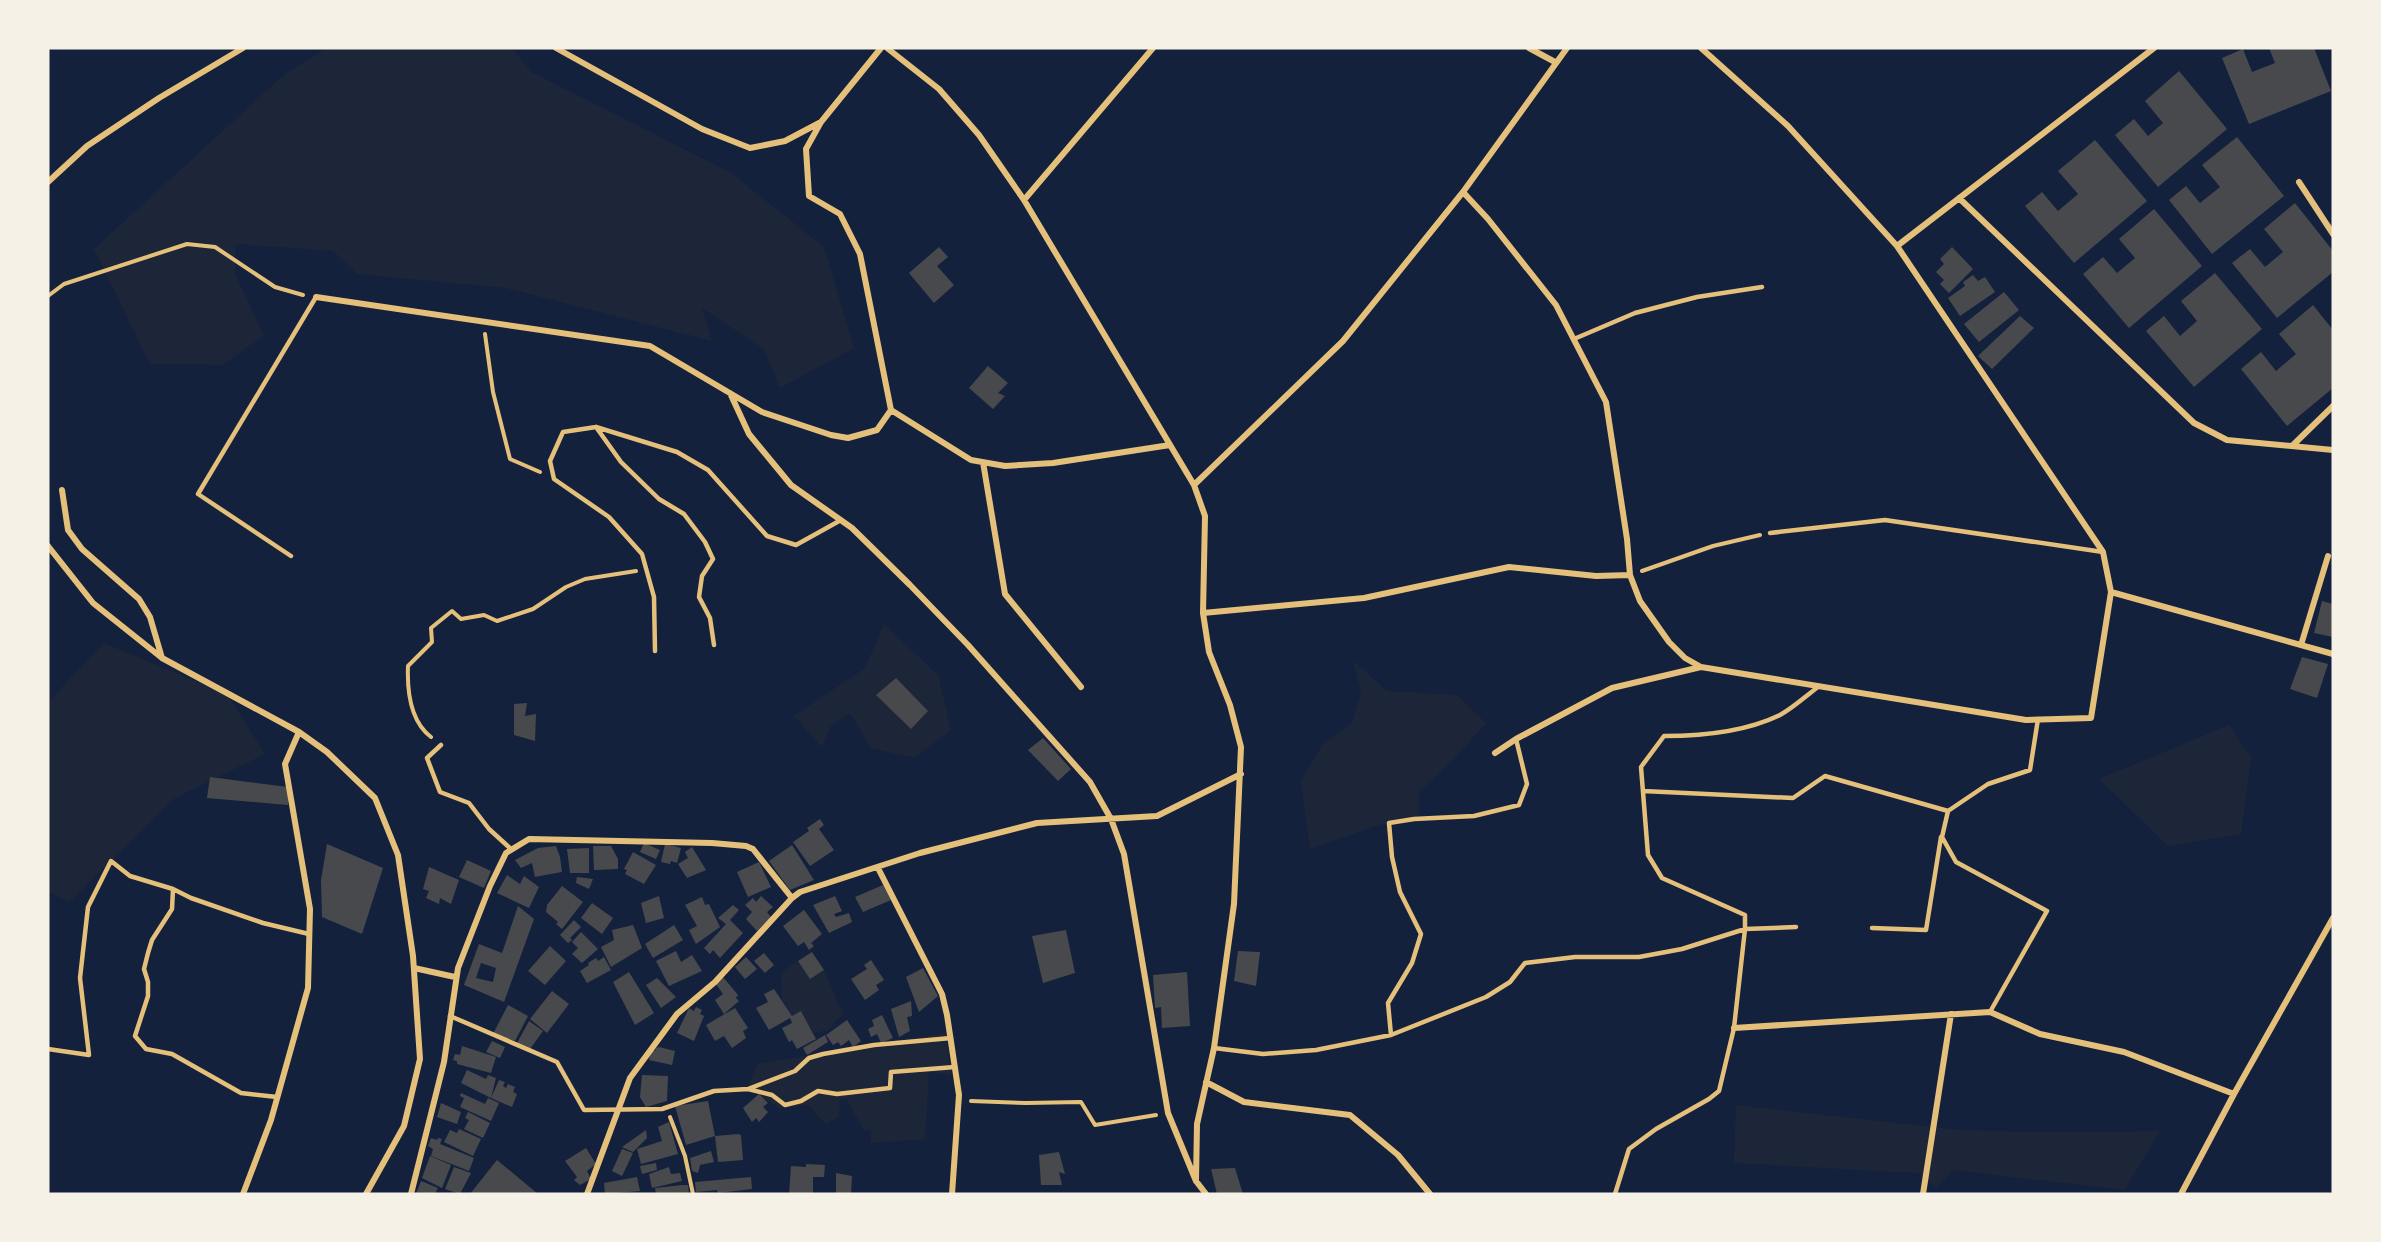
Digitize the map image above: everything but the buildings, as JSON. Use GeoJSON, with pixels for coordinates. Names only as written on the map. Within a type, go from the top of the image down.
{"type":"FeatureCollection","features":[{"type":"Feature","properties":{"kind":"street"},"geometry":{"type":"LineString","coordinates":[[48,182],[87,146],[159,98],[243,48]]}},
{"type":"Feature","properties":{"kind":"street"},"geometry":{"type":"LineString","coordinates":[[556,48],[702,129],[750,148],[785,141],[821,122]]}},
{"type":"Feature","properties":{"kind":"street"},"geometry":{"type":"LineString","coordinates":[[316,297],[650,345],[762,412],[831,435],[848,438],[877,430],[891,410],[860,254],[840,214],[809,196],[806,149],[821,122],[881,48]]}},
{"type":"Feature","properties":{"kind":"street"},"geometry":{"type":"LineString","coordinates":[[887,48],[939,90],[979,135],[1024,200],[1194,485],[1205,516],[1203,613],[1209,652],[1230,705],[1242,747],[1234,904],[1214,1048],[1197,1124],[1196,1181]]}},
{"type":"Feature","properties":{"kind":"street"},"geometry":{"type":"LineString","coordinates":[[1024,200],[1153,48]]}},
{"type":"Feature","properties":{"kind":"street"},"geometry":{"type":"LineString","coordinates":[[1529,48],[1555,62]]}},
{"type":"Feature","properties":{"kind":"street"},"geometry":{"type":"LineString","coordinates":[[1194,485],[1343,341],[1463,192],[1567,48]]}},
{"type":"Feature","properties":{"kind":"street"},"geometry":{"type":"LineString","coordinates":[[1463,192],[1488,219],[1556,305],[1606,402],[1627,539],[1630,575],[1640,602],[1669,642],[1685,658],[1701,667],[2026,720],[2091,718],[2111,592],[2103,552],[1897,246],[1788,126],[1701,48]]}},
{"type":"Feature","properties":{"kind":"street"},"geometry":{"type":"LineString","coordinates":[[1897,246],[2154,48]]}},
{"type":"Feature","properties":{"kind":"street"},"geometry":{"type":"LineString","coordinates":[[2299,182],[2333,234]]}},
{"type":"Feature","properties":{"kind":"street"},"geometry":{"type":"LineString","coordinates":[[1959,198],[2194,423],[2227,440],[2333,450]]}},
{"type":"Feature","properties":{"kind":"street"},"geometry":{"type":"LineString","coordinates":[[730,393],[749,434],[791,485],[852,528],[902,577],[968,645],[1090,782],[1111,819],[1124,854],[1168,1113],[1196,1181],[1206,1194]]}},
{"type":"Feature","properties":{"kind":"street"},"geometry":{"type":"LineString","coordinates":[[2292,446],[2333,406]]}},
{"type":"Feature","properties":{"kind":"street"},"geometry":{"type":"LineString","coordinates":[[891,410],[971,460],[1005,466],[1053,463],[1170,445]]}},
{"type":"Feature","properties":{"kind":"street"},"geometry":{"type":"LineString","coordinates":[[983,462],[1005,594],[1081,687]]}},
{"type":"Feature","properties":{"kind":"street"},"geometry":{"type":"LineString","coordinates":[[62,490],[68,530],[82,549],[139,599],[150,617],[162,658]]}},
{"type":"Feature","properties":{"kind":"street"},"geometry":{"type":"LineString","coordinates":[[48,546],[93,603],[162,658],[299,732],[327,752],[375,798],[398,855],[414,968],[420,1059],[404,1126],[366,1194]]}},
{"type":"Feature","properties":{"kind":"street"},"geometry":{"type":"LineString","coordinates":[[2301,645],[2328,556]]}},
{"type":"Feature","properties":{"kind":"street"},"geometry":{"type":"LineString","coordinates":[[1203,613],[1364,598],[1509,567],[1596,576],[1630,575]]}},
{"type":"Feature","properties":{"kind":"street"},"geometry":{"type":"LineString","coordinates":[[2111,592],[2333,654]]}},
{"type":"Feature","properties":{"kind":"street"},"geometry":{"type":"LineString","coordinates":[[1496,753],[1516,738],[1612,688],[1701,667]]}},
{"type":"Feature","properties":{"kind":"street"},"geometry":{"type":"LineString","coordinates":[[243,1194],[262,1147],[308,988],[310,909],[285,764],[299,732]]}},
{"type":"Feature","properties":{"kind":"street"},"geometry":{"type":"LineString","coordinates":[[587,1194],[630,1078],[677,1014],[715,982],[792,897],[800,892],[920,853],[1037,823],[1157,816],[1241,774]]}},
{"type":"Feature","properties":{"kind":"street"},"geometry":{"type":"LineString","coordinates":[[411,1194],[444,1062],[456,977],[487,891],[506,853],[511,849],[529,838],[746,846],[753,849],[792,897]]}},
{"type":"Feature","properties":{"kind":"street"},"geometry":{"type":"LineString","coordinates":[[878,868],[942,994],[951,1038],[958,1101],[952,1194]]}},
{"type":"Feature","properties":{"kind":"street"},"geometry":{"type":"LineString","coordinates":[[2181,1194],[2234,1094],[2333,918]]}},
{"type":"Feature","properties":{"kind":"street"},"geometry":{"type":"LineString","coordinates":[[414,968],[456,977]]}},
{"type":"Feature","properties":{"kind":"street"},"geometry":{"type":"LineString","coordinates":[[1734,1028],[1990,1012],[2040,1034],[2124,1052],[2234,1094]]}},
{"type":"Feature","properties":{"kind":"street"},"geometry":{"type":"LineString","coordinates":[[1923,1194],[1951,1014]]}},
{"type":"Feature","properties":{"kind":"street"},"geometry":{"type":"LineString","coordinates":[[1206,1082],[1244,1102],[1350,1115],[1398,1155],[1430,1194]]}},
{"type":"Feature","properties":{"kind":"lane"},"geometry":{"type":"LineString","coordinates":[[1574,339],[1635,313],[1697,297],[1762,287]]}},
{"type":"Feature","properties":{"kind":"lane"},"geometry":{"type":"LineString","coordinates":[[291,556],[198,494],[316,297]]}},
{"type":"Feature","properties":{"kind":"lane"},"geometry":{"type":"LineString","coordinates":[[596,427],[621,462],[659,499],[684,514],[705,542],[713,559],[702,576],[699,597],[710,618],[714,645]]}},
{"type":"Feature","properties":{"kind":"lane"},"geometry":{"type":"LineString","coordinates":[[655,651],[654,597],[642,554],[609,518],[554,479],[550,460],[563,432],[596,427],[677,452],[708,470],[767,536],[796,545],[841,520]]}},
{"type":"Feature","properties":{"kind":"lane"},"geometry":{"type":"LineString","coordinates":[[1770,533],[1885,520],[2103,552]]}},
{"type":"Feature","properties":{"kind":"lane"},"geometry":{"type":"LineString","coordinates":[[1615,1194],[1629,1149],[1656,1129],[1719,1091],[1734,1028],[1745,929],[1745,915],[1662,878],[1648,855],[1641,767],[1664,736],[1694,736],[1749,727],[1781,714],[1818,687]]}},
{"type":"Feature","properties":{"kind":"lane"},"geometry":{"type":"LineString","coordinates":[[1872,928],[1926,930],[1948,811],[1988,784],[2030,770],[2038,719]]}},
{"type":"Feature","properties":{"kind":"lane"},"geometry":{"type":"LineString","coordinates":[[1391,1035],[1388,1003],[1412,963],[1421,934],[1400,892],[1392,856],[1389,824],[1414,819],[1474,816],[1518,805],[1527,784],[1516,738]]}},
{"type":"Feature","properties":{"kind":"lane"},"geometry":{"type":"LineString","coordinates":[[441,745],[428,758],[440,792],[470,803],[489,829],[511,849]]}},
{"type":"Feature","properties":{"kind":"lane"},"geometry":{"type":"LineString","coordinates":[[1643,791],[1793,798],[1825,776],[1948,811]]}},
{"type":"Feature","properties":{"kind":"lane"},"geometry":{"type":"LineString","coordinates":[[1942,837],[1956,862],[2047,911],[1990,1012]]}},
{"type":"Feature","properties":{"kind":"lane"},"geometry":{"type":"LineString","coordinates":[[48,1049],[89,1055],[80,978],[88,907],[111,861],[130,876],[263,922],[309,934]]}},
{"type":"Feature","properties":{"kind":"lane"},"geometry":{"type":"LineString","coordinates":[[173,889],[172,909],[152,940],[148,953],[144,969],[148,982],[148,996],[141,1010],[135,1036],[146,1049],[172,1054],[241,1093],[277,1097]]}},
{"type":"Feature","properties":{"kind":"lane"},"geometry":{"type":"LineString","coordinates":[[1214,1048],[1263,1054],[1316,1050],[1391,1035],[1486,998],[1510,982],[1525,963],[1575,957],[1639,957],[1682,949],[1745,929],[1796,927]]}},
{"type":"Feature","properties":{"kind":"lane"},"geometry":{"type":"LineString","coordinates":[[450,1016],[557,1062],[584,1110],[667,1107],[714,1091],[748,1089],[772,1095],[785,1105],[801,1101],[818,1091],[837,1094],[890,1088],[891,1072],[954,1067]]}},
{"type":"Feature","properties":{"kind":"lane"},"geometry":{"type":"LineString","coordinates":[[748,1089],[795,1071],[809,1058],[816,1056],[874,1045],[951,1038]]}},
{"type":"Feature","properties":{"kind":"path"},"geometry":{"type":"LineString","coordinates":[[48,296],[64,284],[187,244],[215,246],[275,287],[316,297]]}},
{"type":"Feature","properties":{"kind":"path"},"geometry":{"type":"LineString","coordinates":[[483,321],[493,392],[510,459],[554,479]]}},
{"type":"Feature","properties":{"kind":"path"},"geometry":{"type":"LineString","coordinates":[[1630,575],[1713,546],[1770,533]]}},
{"type":"Feature","properties":{"kind":"path"},"geometry":{"type":"LineString","coordinates":[[441,745],[423,731],[413,713],[407,687],[408,666],[432,642],[431,628],[444,616],[452,611],[461,619],[484,615],[497,621],[533,609],[566,587],[585,579],[646,570]]}},
{"type":"Feature","properties":{"kind":"path"},"geometry":{"type":"LineString","coordinates":[[958,1101],[1082,1102],[1095,1125],[1168,1113]]}},
{"type":"Feature","properties":{"kind":"path"},"geometry":{"type":"LineString","coordinates":[[667,1107],[685,1155],[693,1194]]}},
{"type":"Feature","properties":{"kind":"shaded area"},"geometry":{"type":"Polygon","coordinates":[[[327,48],[512,48],[531,72],[730,172],[824,247],[854,348],[780,388],[764,349],[702,308],[712,341],[506,288],[357,274],[333,251],[236,244],[235,274],[264,335],[223,365],[150,364],[94,249],[286,73],[327,48]]]}},
{"type":"Feature","properties":{"kind":"shaded area"},"geometry":{"type":"Polygon","coordinates":[[[884,624],[938,675],[951,730],[914,758],[871,748],[850,713],[830,727],[822,747],[794,716],[865,668],[884,624]]]}},
{"type":"Feature","properties":{"kind":"shaded area"},"geometry":{"type":"Polygon","coordinates":[[[104,643],[227,694],[265,754],[175,798],[69,902],[48,892],[48,702],[104,643]]]}},
{"type":"Feature","properties":{"kind":"shaded area"},"geometry":{"type":"Polygon","coordinates":[[[1353,660],[1387,691],[1457,695],[1486,723],[1453,760],[1419,792],[1419,815],[1376,826],[1310,849],[1301,782],[1322,745],[1352,723],[1361,693],[1353,660]]]}},
{"type":"Feature","properties":{"kind":"shaded area"},"geometry":{"type":"Polygon","coordinates":[[[2229,725],[2251,757],[2241,834],[2168,846],[2099,779],[2229,725]]]}},
{"type":"Feature","properties":{"kind":"shaded area"},"geometry":{"type":"Polygon","coordinates":[[[798,961],[810,979],[824,970],[843,1014],[828,1030],[814,1033],[801,1011],[793,1017],[782,999],[781,973],[798,961]]]}},
{"type":"Feature","properties":{"kind":"shaded area"},"geometry":{"type":"Polygon","coordinates":[[[946,1033],[951,1075],[929,1072],[925,1139],[871,1143],[870,1130],[864,1130],[846,1099],[840,1099],[839,1116],[826,1125],[808,1105],[779,1108],[748,1089],[757,1064],[946,1033]]]}},
{"type":"Feature","properties":{"kind":"shaded area"},"geometry":{"type":"Polygon","coordinates":[[[1736,1105],[1960,1130],[2160,1131],[2125,1190],[1953,1170],[1936,1188],[1918,1173],[1734,1163],[1736,1105]]]}}]}
